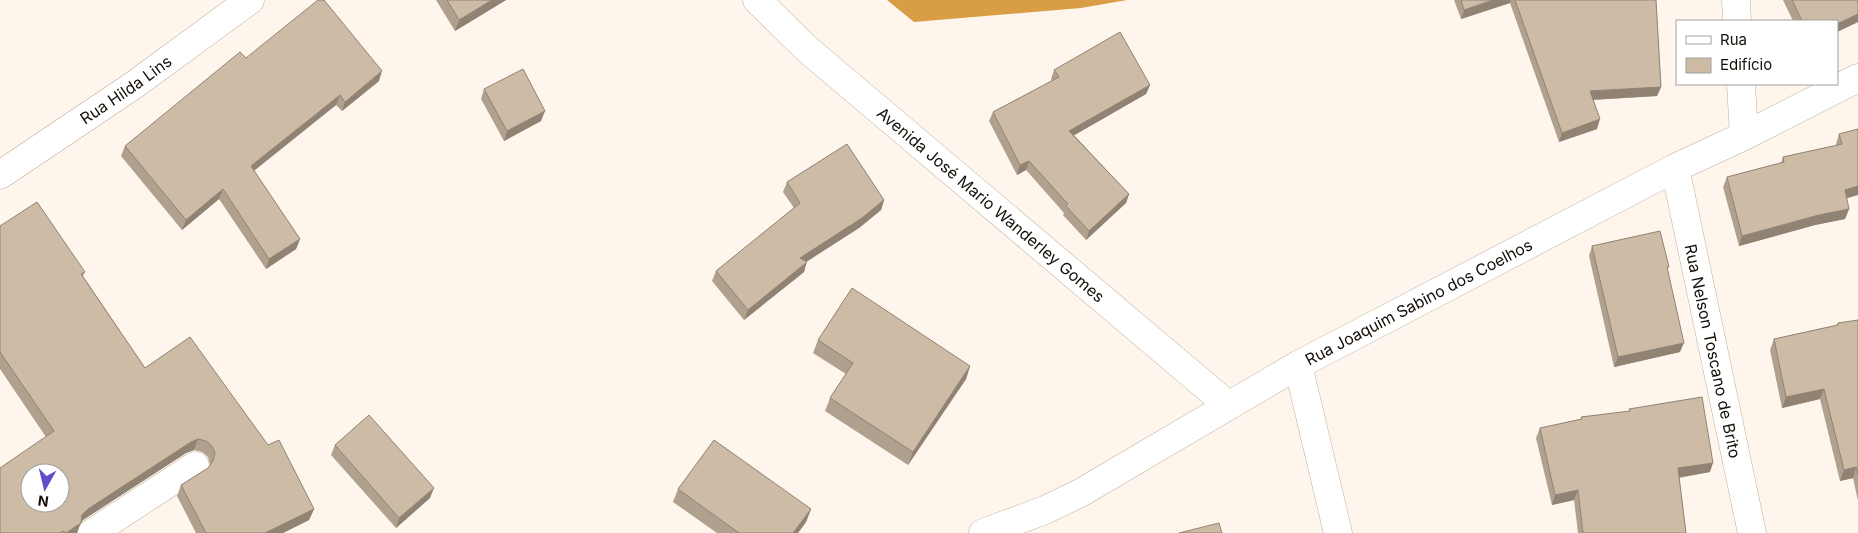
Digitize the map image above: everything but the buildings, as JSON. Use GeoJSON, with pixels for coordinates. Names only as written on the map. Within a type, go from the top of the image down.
{"type":"FeatureCollection","features":[{"type":"Feature","properties":{"kind":"street","name":"Rua Hilda Lins"},"geometry":{"type":"LineString","coordinates":[[0,175],[134,85],[250,0]]}},
{"type":"Feature","properties":{"kind":"street","name":"Avenida José Mario Wanderley Gomes"},"geometry":{"type":"LineString","coordinates":[[757,0],[807,49],[1228,405]]}},
{"type":"Feature","properties":{"kind":"street"},"geometry":{"type":"LineString","coordinates":[[1736,0],[1737,20]]}},
{"type":"Feature","properties":{"kind":"street","name":"Rua Joaquim Sabino dos Coelhos"},"geometry":{"type":"LineString","coordinates":[[983,533],[1045,510],[1082,492],[1298,365],[1675,168],[1744,136],[1858,78]]}},
{"type":"Feature","properties":{"kind":"street"},"geometry":{"type":"LineString","coordinates":[[1741,85],[1744,136]]}},
{"type":"Feature","properties":{"kind":"street","name":"Rua Nelson Toscano de Brito"},"geometry":{"type":"LineString","coordinates":[[1675,168],[1752,533]]}},
{"type":"Feature","properties":{"kind":"street"},"geometry":{"type":"LineString","coordinates":[[1298,365],[1338,533]]}},
{"type":"Feature","properties":{"kind":"street"},"geometry":{"type":"LineString","coordinates":[[92,533],[195,466]]}},
{"type":"Feature","properties":{"kind":"shaded area"},"geometry":{"type":"Polygon","coordinates":[[[887,0],[1127,0],[1081,8],[914,22],[887,0]]]}}]}
